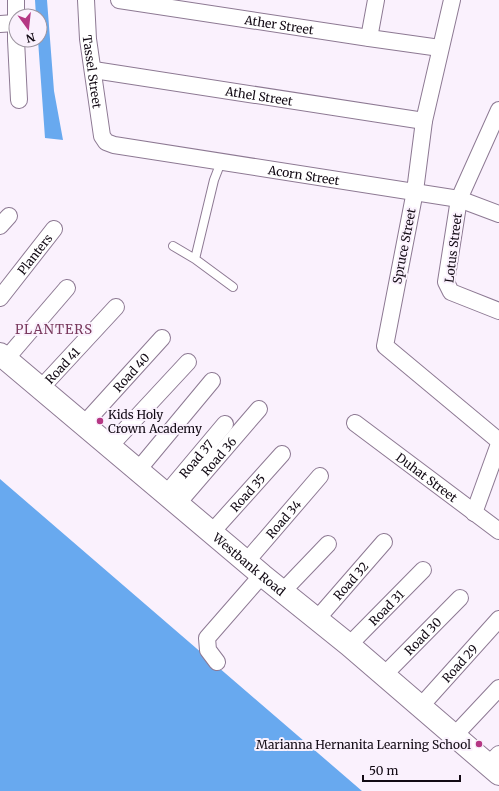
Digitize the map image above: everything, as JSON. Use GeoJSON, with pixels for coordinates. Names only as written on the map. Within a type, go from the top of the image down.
{"type":"FeatureCollection","features":[{"type":"Feature","properties":{"kind":"street","name":"Tassel Street"},"geometry":{"type":"LineString","coordinates":[[86,0],[88,39],[94,70],[102,136],[106,142]]}},
{"type":"Feature","properties":{"kind":"street","name":"Ather Street"},"geometry":{"type":"LineString","coordinates":[[119,0],[440,48]]}},
{"type":"Feature","properties":{"kind":"street"},"geometry":{"type":"LineString","coordinates":[[369,38],[376,0]]}},
{"type":"Feature","properties":{"kind":"street","name":"Spruce Street"},"geometry":{"type":"LineString","coordinates":[[452,0],[424,121],[415,191],[385,346],[499,441]]}},
{"type":"Feature","properties":{"kind":"street"},"geometry":{"type":"LineString","coordinates":[[15,48],[19,100]]}},
{"type":"Feature","properties":{"kind":"street","name":"Athel Street"},"geometry":{"type":"LineString","coordinates":[[94,70],[424,121]]}},
{"type":"Feature","properties":{"kind":"street"},"geometry":{"type":"LineString","coordinates":[[459,198],[499,110]]}},
{"type":"Feature","properties":{"kind":"street","name":"Acorn Street"},"geometry":{"type":"LineString","coordinates":[[106,142],[114,146],[459,198],[499,214]]}},
{"type":"Feature","properties":{"kind":"street","name":"Lotus Street"},"geometry":{"type":"LineString","coordinates":[[459,198],[446,282],[448,288],[450,292],[499,311]]}},
{"type":"Feature","properties":{"kind":"street","name":"Planters"},"geometry":{"type":"LineString","coordinates":[[0,298],[54,229]]}},
{"type":"Feature","properties":{"kind":"street"},"geometry":{"type":"LineString","coordinates":[[3,356],[66,288]]}},
{"type":"Feature","properties":{"kind":"street","name":"Road 41"},"geometry":{"type":"LineString","coordinates":[[41,388],[116,308]]}},
{"type":"Feature","properties":{"kind":"street","name":"Road 40"},"geometry":{"type":"LineString","coordinates":[[84,424],[162,338]]}},
{"type":"Feature","properties":{"kind":"street","name":"Westbank Road"},"geometry":{"type":"LineString","coordinates":[[3,356],[173,498],[282,592],[349,645],[454,736],[495,764]]}},
{"type":"Feature","properties":{"kind":"street"},"geometry":{"type":"LineString","coordinates":[[110,446],[188,362]]}},
{"type":"Feature","properties":{"kind":"street"},"geometry":{"type":"LineString","coordinates":[[138,470],[212,381]]}},
{"type":"Feature","properties":{"kind":"street","name":"Road 36"},"geometry":{"type":"LineString","coordinates":[[173,498],[259,409]]}},
{"type":"Feature","properties":{"kind":"street","name":"Duhat Street"},"geometry":{"type":"LineString","coordinates":[[355,423],[499,531]]}},
{"type":"Feature","properties":{"kind":"street","name":"Road 37"},"geometry":{"type":"LineString","coordinates":[[173,498],[225,424]]}},
{"type":"Feature","properties":{"kind":"street"},"geometry":{"type":"LineString","coordinates":[[474,512],[499,444]]}},
{"type":"Feature","properties":{"kind":"street","name":"Road 35"},"geometry":{"type":"LineString","coordinates":[[212,532],[282,454]]}},
{"type":"Feature","properties":{"kind":"street","name":"Road 34"},"geometry":{"type":"LineString","coordinates":[[217,662],[208,650],[207,638],[254,568],[320,476]]}},
{"type":"Feature","properties":{"kind":"street","name":"Road 32"},"geometry":{"type":"LineString","coordinates":[[317,619],[384,542]]}},
{"type":"Feature","properties":{"kind":"street"},"geometry":{"type":"LineString","coordinates":[[282,592],[328,544]]}},
{"type":"Feature","properties":{"kind":"street","name":"Road 31"},"geometry":{"type":"LineString","coordinates":[[349,645],[423,570]]}},
{"type":"Feature","properties":{"kind":"street","name":"Road 30"},"geometry":{"type":"LineString","coordinates":[[384,675],[460,598]]}},
{"type":"Feature","properties":{"kind":"street","name":"Road 29"},"geometry":{"type":"LineString","coordinates":[[420,707],[499,619]]}},
{"type":"Feature","properties":{"kind":"street"},"geometry":{"type":"LineString","coordinates":[[454,736],[499,688]]}},
{"type":"Feature","properties":{"kind":"lane"},"geometry":{"type":"LineString","coordinates":[[195,259],[214,180],[221,162]]}},
{"type":"Feature","properties":{"kind":"lane"},"geometry":{"type":"LineString","coordinates":[[173,246],[195,259],[233,287]]}},
{"type":"Feature","properties":{"kind":"water"},"geometry":{"type":"Polygon","coordinates":[[[35,0],[47,0],[48,8],[36,8],[35,0]]]}},
{"type":"Feature","properties":{"kind":"water"},"geometry":{"type":"Polygon","coordinates":[[[48,13],[54,91],[63,140],[45,138],[39,48],[48,48],[48,13]]]}},
{"type":"Feature","properties":{"kind":"water"},"geometry":{"type":"Polygon","coordinates":[[[0,479],[362,791],[0,791],[0,479]]]}},
{"type":"Feature","properties":{"kind":"place","name":"Kids Holy Crown Academy"},"geometry":{"type":"Point","coordinates":[100,421]}},
{"type":"Feature","properties":{"kind":"place","name":"Marianna Hernanita Learning School"},"geometry":{"type":"Point","coordinates":[479,744]}},
{"type":"Feature","properties":{"kind":"district","name":"PLANTERS"},"geometry":{"type":"Point","coordinates":[54,329]}}]}
